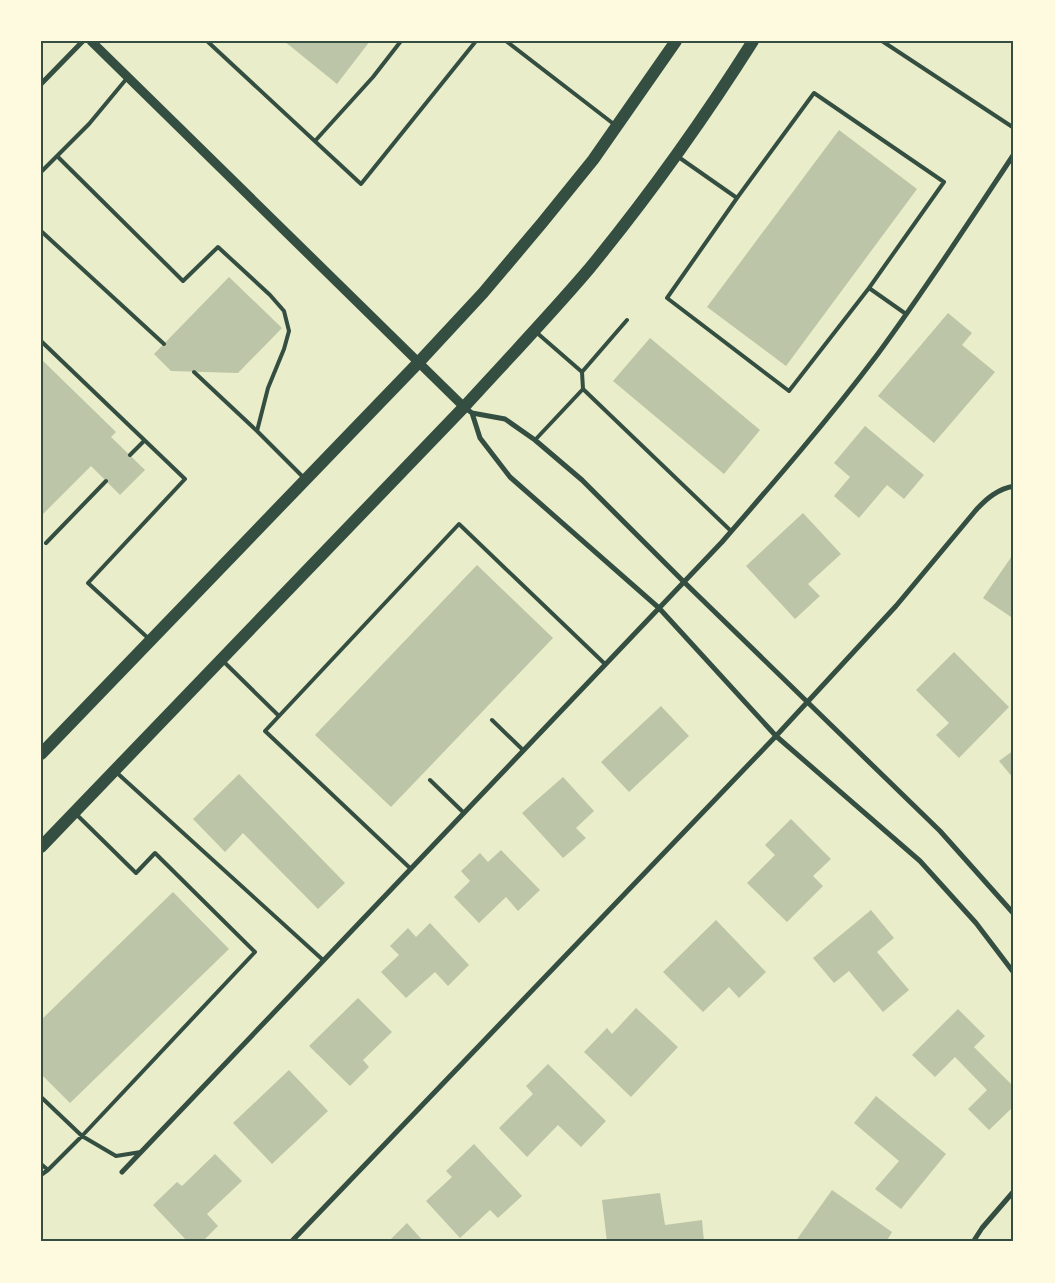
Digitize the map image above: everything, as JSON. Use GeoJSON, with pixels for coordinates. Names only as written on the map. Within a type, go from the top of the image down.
{"type":"FeatureCollection","features":[{"type":"Feature","properties":{"kind":"main road"},"geometry":{"type":"LineString","coordinates":[[41,754],[419,362],[483,293],[593,160],[676,41]]}},
{"type":"Feature","properties":{"kind":"main road"},"geometry":{"type":"LineString","coordinates":[[41,847],[222,659],[468,410],[589,269],[644,198],[700,121],[753,41]]}},
{"type":"Feature","properties":{"kind":"street"},"geometry":{"type":"LineString","coordinates":[[41,84],[83,41]]}},
{"type":"Feature","properties":{"kind":"street"},"geometry":{"type":"LineString","coordinates":[[91,41],[468,410],[480,438],[510,477],[659,608],[776,736],[920,862],[976,923],[1014,973]]}},
{"type":"Feature","properties":{"kind":"street"},"geometry":{"type":"LineString","coordinates":[[122,1172],[731,532],[802,450],[877,355],[947,256],[1014,154]]}},
{"type":"Feature","properties":{"kind":"street"},"geometry":{"type":"LineString","coordinates":[[468,410],[505,419],[536,440],[582,480],[940,831],[1014,914]]}},
{"type":"Feature","properties":{"kind":"street"},"geometry":{"type":"LineString","coordinates":[[291,1242],[808,702],[896,606],[989,496],[1006,487],[1014,486]]}},
{"type":"Feature","properties":{"kind":"street"},"geometry":{"type":"LineString","coordinates":[[972,1242],[1014,1191]]}},
{"type":"Feature","properties":{"kind":"lane"},"geometry":{"type":"LineString","coordinates":[[207,41],[361,184],[476,41]]}},
{"type":"Feature","properties":{"kind":"lane"},"geometry":{"type":"LineString","coordinates":[[315,141],[373,77],[401,41]]}},
{"type":"Feature","properties":{"kind":"lane"},"geometry":{"type":"LineString","coordinates":[[506,41],[616,126]]}},
{"type":"Feature","properties":{"kind":"lane"},"geometry":{"type":"LineString","coordinates":[[882,41],[1014,128]]}},
{"type":"Feature","properties":{"kind":"lane"},"geometry":{"type":"LineString","coordinates":[[41,172],[100,111],[128,77]]}},
{"type":"Feature","properties":{"kind":"lane"},"geometry":{"type":"LineString","coordinates":[[814,93],[944,182],[869,288],[790,391],[667,298],[814,93]]}},
{"type":"Feature","properties":{"kind":"lane"},"geometry":{"type":"LineString","coordinates":[[676,154],[737,198]]}},
{"type":"Feature","properties":{"kind":"lane"},"geometry":{"type":"LineString","coordinates":[[57,156],[183,282],[218,247],[270,295],[284,312],[289,331],[284,349],[268,388],[257,430]]}},
{"type":"Feature","properties":{"kind":"lane"},"geometry":{"type":"LineString","coordinates":[[41,231],[164,344]]}},
{"type":"Feature","properties":{"kind":"lane"},"geometry":{"type":"LineString","coordinates":[[869,288],[906,314]]}},
{"type":"Feature","properties":{"kind":"lane"},"geometry":{"type":"LineString","coordinates":[[628,320],[582,372],[583,389],[731,532]]}},
{"type":"Feature","properties":{"kind":"lane"},"geometry":{"type":"LineString","coordinates":[[534,331],[582,372]]}},
{"type":"Feature","properties":{"kind":"lane"},"geometry":{"type":"LineString","coordinates":[[41,341],[185,479],[88,583],[150,641]]}},
{"type":"Feature","properties":{"kind":"lane"},"geometry":{"type":"LineString","coordinates":[[194,372],[257,430],[306,479]]}},
{"type":"Feature","properties":{"kind":"lane"},"geometry":{"type":"LineString","coordinates":[[536,440],[583,389]]}},
{"type":"Feature","properties":{"kind":"lane"},"geometry":{"type":"LineString","coordinates":[[130,455],[144,440]]}},
{"type":"Feature","properties":{"kind":"lane"},"geometry":{"type":"LineString","coordinates":[[46,543],[106,481]]}},
{"type":"Feature","properties":{"kind":"lane"},"geometry":{"type":"LineString","coordinates":[[411,868],[265,731],[460,524],[605,664]]}},
{"type":"Feature","properties":{"kind":"lane"},"geometry":{"type":"LineString","coordinates":[[222,659],[279,716]]}},
{"type":"Feature","properties":{"kind":"lane"},"geometry":{"type":"LineString","coordinates":[[492,720],[523,750]]}},
{"type":"Feature","properties":{"kind":"lane"},"geometry":{"type":"LineString","coordinates":[[115,770],[323,960]]}},
{"type":"Feature","properties":{"kind":"lane"},"geometry":{"type":"LineString","coordinates":[[430,780],[464,813]]}},
{"type":"Feature","properties":{"kind":"lane"},"geometry":{"type":"LineString","coordinates":[[41,1175],[82,1136],[255,952],[155,853],[136,873],[75,812]]}},
{"type":"Feature","properties":{"kind":"lane"},"geometry":{"type":"LineString","coordinates":[[41,1097],[82,1136],[116,1156],[141,1152]]}},
{"type":"Feature","properties":{"kind":"lane"},"geometry":{"type":"LineString","coordinates":[[41,1164],[48,1170]]}},
{"type":"Feature","properties":{"kind":"building"},"geometry":{"type":"Polygon","coordinates":[[[284,41],[370,41],[337,84],[284,41]]]}},
{"type":"Feature","properties":{"kind":"building"},"geometry":{"type":"Polygon","coordinates":[[[839,130],[917,189],[786,366],[707,307],[839,130]]]}},
{"type":"Feature","properties":{"kind":"building"},"geometry":{"type":"Polygon","coordinates":[[[229,277],[282,328],[238,373],[171,371],[154,354],[229,277]]]}},
{"type":"Feature","properties":{"kind":"building"},"geometry":{"type":"Polygon","coordinates":[[[948,313],[972,333],[962,345],[995,372],[934,443],[878,396],[948,313]]]}},
{"type":"Feature","properties":{"kind":"building"},"geometry":{"type":"Polygon","coordinates":[[[650,338],[760,430],[724,474],[613,381],[650,338]]]}},
{"type":"Feature","properties":{"kind":"building"},"geometry":{"type":"Polygon","coordinates":[[[41,359],[116,432],[111,437],[145,470],[120,495],[91,466],[41,516],[41,359]]]}},
{"type":"Feature","properties":{"kind":"building"},"geometry":{"type":"Polygon","coordinates":[[[865,426],[924,475],[904,499],[887,485],[859,518],[834,496],[850,477],[834,463],[865,426]]]}},
{"type":"Feature","properties":{"kind":"building"},"geometry":{"type":"Polygon","coordinates":[[[803,513],[841,554],[808,584],[820,596],[795,619],[746,566],[803,513]]]}},
{"type":"Feature","properties":{"kind":"building"},"geometry":{"type":"Polygon","coordinates":[[[1014,553],[1014,619],[983,598],[1014,553]]]}},
{"type":"Feature","properties":{"kind":"building"},"geometry":{"type":"Polygon","coordinates":[[[477,565],[553,638],[391,807],[315,735],[477,565]]]}},
{"type":"Feature","properties":{"kind":"building"},"geometry":{"type":"Polygon","coordinates":[[[954,652],[1009,707],[959,758],[936,735],[949,723],[916,690],[954,652]]]}},
{"type":"Feature","properties":{"kind":"building"},"geometry":{"type":"Polygon","coordinates":[[[661,706],[689,736],[629,792],[601,762],[661,706]]]}},
{"type":"Feature","properties":{"kind":"building"},"geometry":{"type":"Polygon","coordinates":[[[1014,750],[1014,779],[999,761],[1014,750]]]}},
{"type":"Feature","properties":{"kind":"building"},"geometry":{"type":"Polygon","coordinates":[[[239,774],[345,883],[318,909],[243,833],[225,852],[193,819],[239,774]]]}},
{"type":"Feature","properties":{"kind":"building"},"geometry":{"type":"Polygon","coordinates":[[[563,777],[594,811],[576,828],[586,838],[563,858],[522,813],[563,777]]]}},
{"type":"Feature","properties":{"kind":"building"},"geometry":{"type":"Polygon","coordinates":[[[791,819],[831,859],[813,876],[823,886],[787,922],[747,883],[775,855],[765,845],[791,819]]]}},
{"type":"Feature","properties":{"kind":"building"},"geometry":{"type":"Polygon","coordinates":[[[501,850],[540,890],[518,911],[506,897],[479,923],[454,897],[470,881],[461,871],[480,853],[488,862],[501,850]]]}},
{"type":"Feature","properties":{"kind":"building"},"geometry":{"type":"Polygon","coordinates":[[[173,892],[229,949],[70,1103],[41,1074],[41,1020],[173,892]]]}},
{"type":"Feature","properties":{"kind":"building"},"geometry":{"type":"Polygon","coordinates":[[[871,910],[894,938],[877,952],[909,990],[883,1012],[849,971],[834,983],[813,958],[871,910]]]}},
{"type":"Feature","properties":{"kind":"building"},"geometry":{"type":"Polygon","coordinates":[[[716,920],[766,972],[739,998],[729,987],[703,1012],[663,972],[716,920]]]}},
{"type":"Feature","properties":{"kind":"building"},"geometry":{"type":"Polygon","coordinates":[[[430,923],[469,965],[448,986],[435,972],[406,998],[381,972],[399,955],[390,946],[408,928],[416,937],[430,923]]]}},
{"type":"Feature","properties":{"kind":"building"},"geometry":{"type":"Polygon","coordinates":[[[358,998],[392,1032],[363,1060],[369,1067],[350,1086],[309,1046],[358,998]]]}},
{"type":"Feature","properties":{"kind":"building"},"geometry":{"type":"Polygon","coordinates":[[[636,1008],[678,1047],[631,1097],[584,1052],[607,1028],[612,1034],[636,1008]]]}},
{"type":"Feature","properties":{"kind":"building"},"geometry":{"type":"Polygon","coordinates":[[[958,1009],[985,1036],[974,1047],[1014,1087],[1014,1106],[989,1130],[968,1109],[987,1090],[955,1057],[935,1077],[912,1055],[958,1009]]]}},
{"type":"Feature","properties":{"kind":"building"},"geometry":{"type":"Polygon","coordinates":[[[548,1064],[606,1121],[581,1147],[558,1125],[527,1157],[499,1128],[533,1094],[526,1086],[548,1064]]]}},
{"type":"Feature","properties":{"kind":"building"},"geometry":{"type":"Polygon","coordinates":[[[289,1070],[328,1111],[272,1164],[233,1123],[289,1070]]]}},
{"type":"Feature","properties":{"kind":"building"},"geometry":{"type":"Polygon","coordinates":[[[876,1096],[946,1154],[901,1209],[875,1189],[899,1161],[854,1123],[876,1096]]]}},
{"type":"Feature","properties":{"kind":"building"},"geometry":{"type":"Polygon","coordinates":[[[474,1144],[522,1196],[498,1218],[490,1210],[460,1238],[426,1201],[452,1177],[446,1171],[474,1144]]]}},
{"type":"Feature","properties":{"kind":"building"},"geometry":{"type":"Polygon","coordinates":[[[215,1154],[242,1181],[207,1214],[218,1226],[202,1242],[188,1242],[153,1205],[177,1182],[182,1186],[215,1154]]]}},
{"type":"Feature","properties":{"kind":"building"},"geometry":{"type":"Polygon","coordinates":[[[832,1190],[892,1232],[886,1242],[795,1242],[832,1190]]]}},
{"type":"Feature","properties":{"kind":"building"},"geometry":{"type":"Polygon","coordinates":[[[660,1193],[665,1225],[702,1220],[704,1242],[607,1242],[602,1200],[660,1193]]]}},
{"type":"Feature","properties":{"kind":"building"},"geometry":{"type":"Polygon","coordinates":[[[407,1223],[424,1242],[388,1242],[407,1223]]]}}]}
